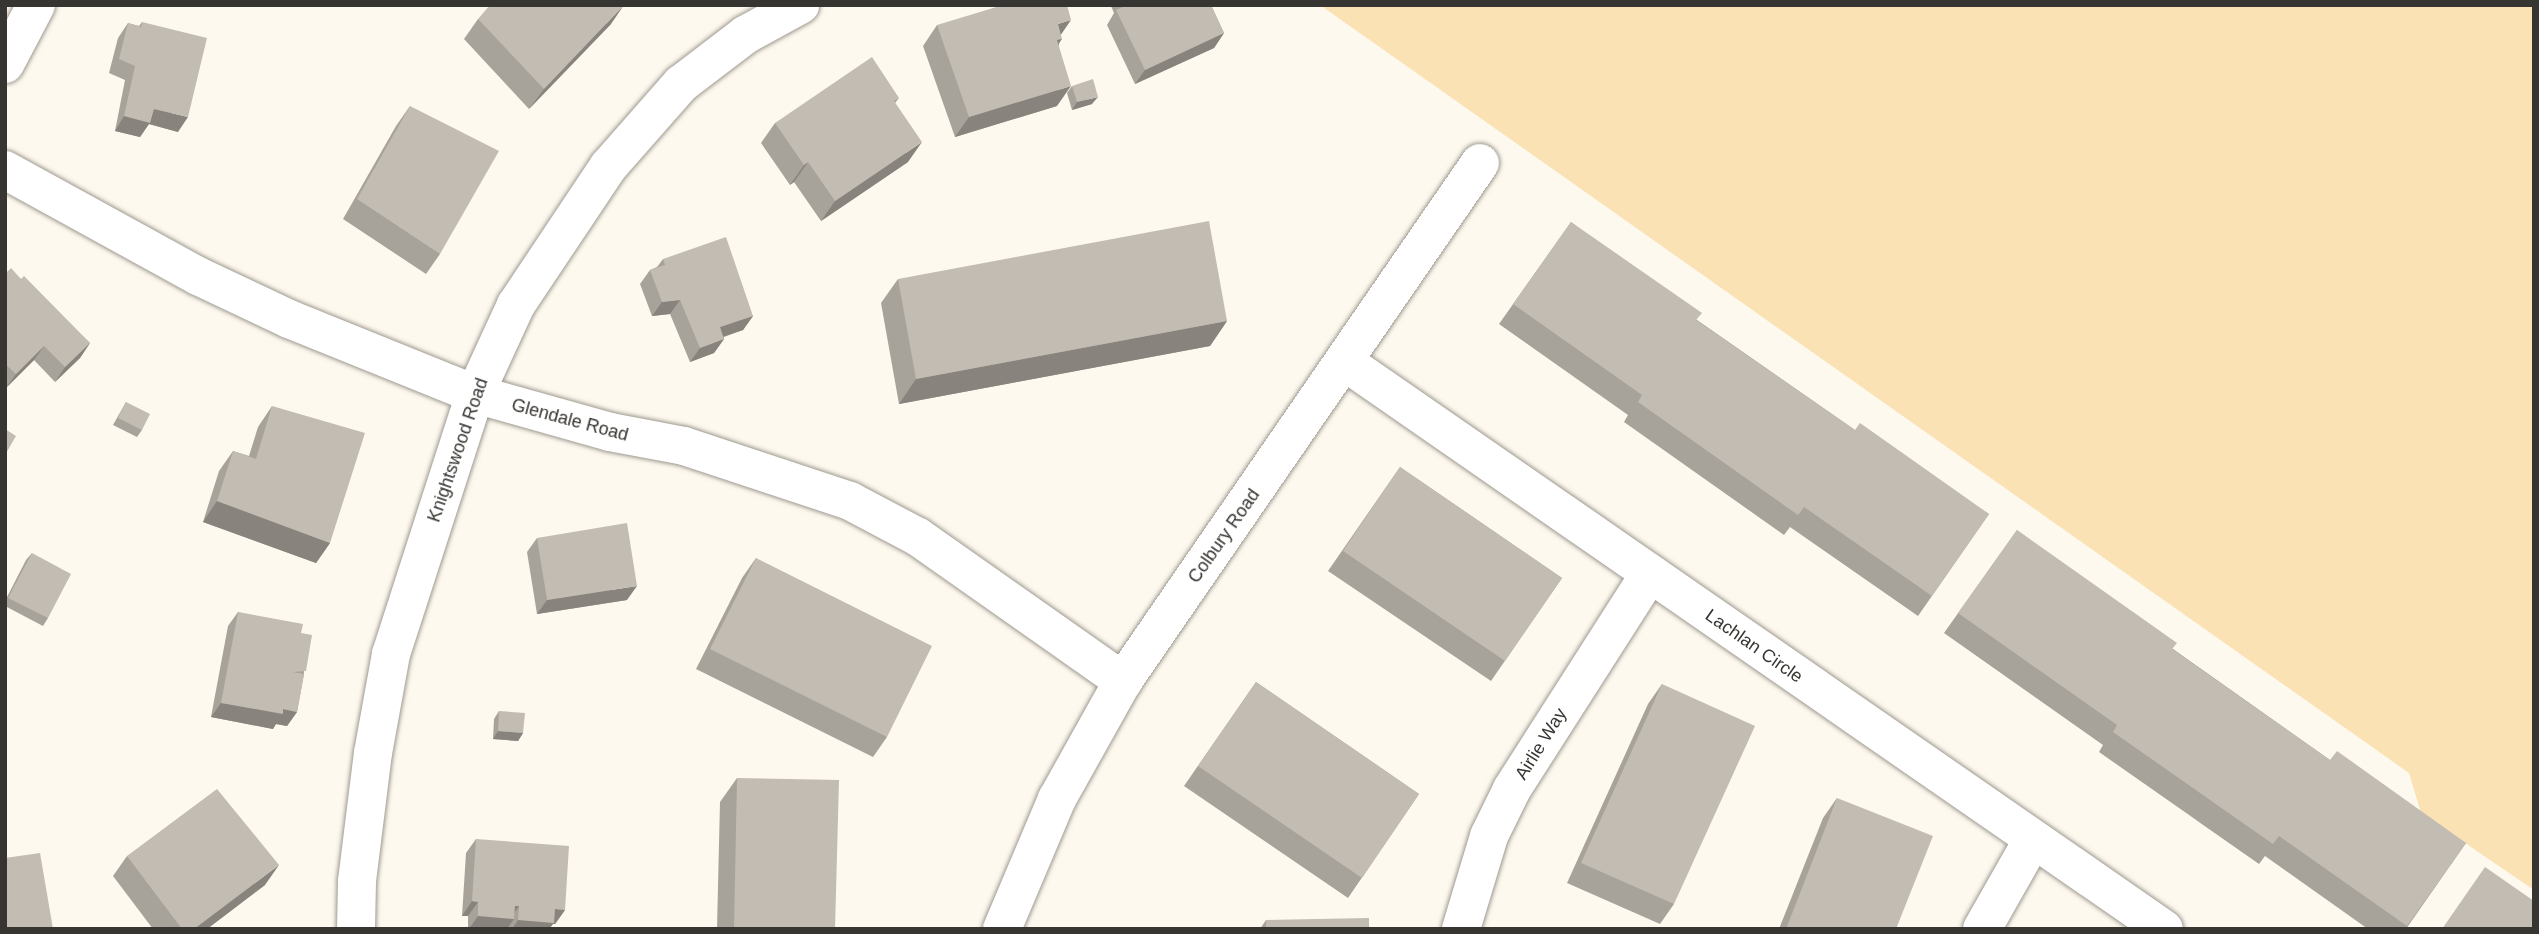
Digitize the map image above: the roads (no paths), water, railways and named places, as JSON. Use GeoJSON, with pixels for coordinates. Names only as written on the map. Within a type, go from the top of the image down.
{"type":"FeatureCollection","features":[{"type":"Feature","properties":{"kind":"street"},"geometry":{"type":"LineString","coordinates":[[5,64],[36,5]]}},
{"type":"Feature","properties":{"kind":"street","name":"Knightswood Road"},"geometry":{"type":"LineString","coordinates":[[356,929],[357,881],[373,753],[391,654],[475,394],[516,305],[608,167],[681,84],[745,35],[800,5]]}},
{"type":"Feature","properties":{"kind":"street","name":"Colbury Road"},"geometry":{"type":"LineString","coordinates":[[1002,929],[1057,799],[1123,681],[1480,163]]}},
{"type":"Feature","properties":{"kind":"street","name":"Glendale Road"},"geometry":{"type":"LineString","coordinates":[[5,170],[209,281],[289,319],[475,394],[610,432],[684,446],[850,501],[918,537],[1123,681]]}},
{"type":"Feature","properties":{"kind":"street","name":"Lachlan Circle"},"geometry":{"type":"LineString","coordinates":[[1345,362],[2032,841],[2164,929]]}},
{"type":"Feature","properties":{"kind":"street","name":"Airlie Way"},"geometry":{"type":"LineString","coordinates":[[1461,929],[1489,836],[1512,789],[1650,573]]}},
{"type":"Feature","properties":{"kind":"street"},"geometry":{"type":"LineString","coordinates":[[1982,929],[2032,841]]}}]}
